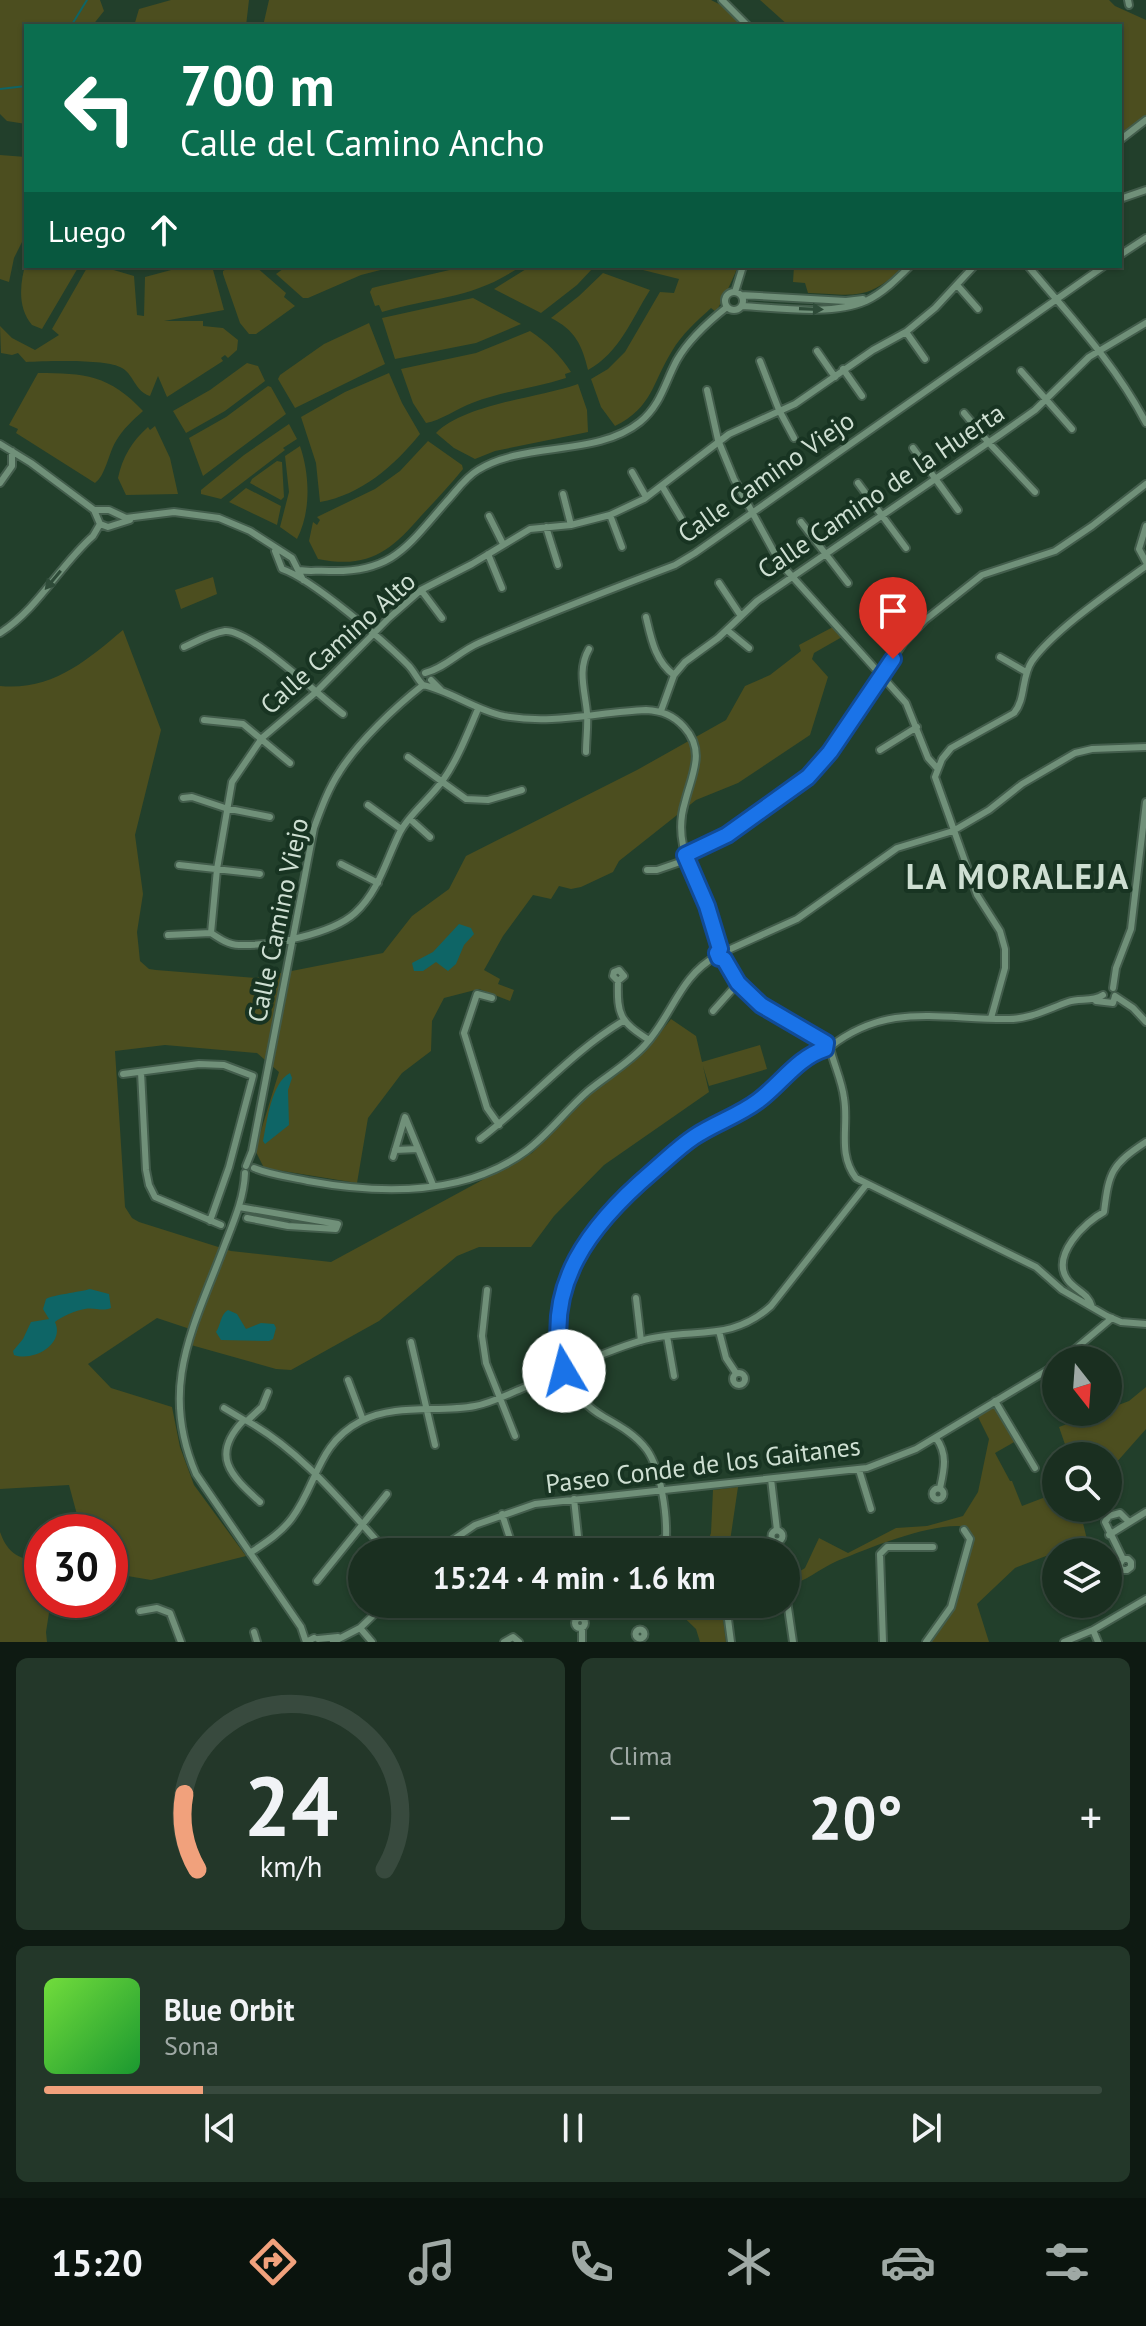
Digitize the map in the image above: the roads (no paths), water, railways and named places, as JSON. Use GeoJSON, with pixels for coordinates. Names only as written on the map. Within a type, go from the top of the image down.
{"type":"FeatureCollection","features":[{"type":"Feature","properties":{"kind":"street"},"geometry":{"type":"LineString","coordinates":[[722,0],[746,24]]}},
{"type":"Feature","properties":{"kind":"street"},"geometry":{"type":"LineString","coordinates":[[1122,138],[1146,120]]}},
{"type":"Feature","properties":{"kind":"street"},"geometry":{"type":"LineString","coordinates":[[1122,198],[1146,190]]}},
{"type":"Feature","properties":{"kind":"street"},"geometry":{"type":"LineString","coordinates":[[1122,254],[1146,238]]}},
{"type":"Feature","properties":{"kind":"street"},"geometry":{"type":"LineString","coordinates":[[742,306],[738,294],[743,268]]}},
{"type":"Feature","properties":{"kind":"street"},"geometry":{"type":"LineString","coordinates":[[727,307],[736,310],[742,306],[845,308],[868,300],[908,268]]}},
{"type":"Feature","properties":{"kind":"street","name":"Calle Camino Alto"},"geometry":{"type":"LineString","coordinates":[[211,933],[225,808],[232,782],[262,738],[315,693],[421,590],[530,529],[571,525],[610,515],[646,497],[718,440],[812,394],[843,369],[906,332],[935,308],[972,268]]}},
{"type":"Feature","properties":{"kind":"street"},"geometry":{"type":"LineString","coordinates":[[1030,268],[1098,350],[1146,423]]}},
{"type":"Feature","properties":{"kind":"street","name":"Calle Camino Viejo"},"geometry":{"type":"LineString","coordinates":[[306,1642],[301,1627],[196,1474],[185,1448],[178,1398],[184,1355],[239,1207],[249,1170],[314,828],[340,770],[424,679],[473,645],[675,565],[1101,268]]}},
{"type":"Feature","properties":{"kind":"street"},"geometry":{"type":"LineString","coordinates":[[957,285],[978,309]]}},
{"type":"Feature","properties":{"kind":"street"},"geometry":{"type":"LineString","coordinates":[[727,307],[726,297],[738,294],[846,301],[877,294]]}},
{"type":"Feature","properties":{"kind":"street"},"geometry":{"type":"LineString","coordinates":[[289,571],[297,567],[313,572],[366,570],[386,562],[409,544],[474,472],[492,462],[608,438],[630,430],[653,409],[689,342],[727,307]]}},
{"type":"Feature","properties":{"kind":"street","name":"Calle Camino de la Huerta"},"geometry":{"type":"LineString","coordinates":[[661,711],[674,675],[685,662],[727,630],[757,601],[989,443],[1035,410],[1098,350],[1146,323]]}},
{"type":"Feature","properties":{"kind":"street"},"geometry":{"type":"LineString","coordinates":[[906,332],[925,359]]}},
{"type":"Feature","properties":{"kind":"street"},"geometry":{"type":"LineString","coordinates":[[817,351],[835,377]]}},
{"type":"Feature","properties":{"kind":"street"},"geometry":{"type":"LineString","coordinates":[[760,361],[779,410],[794,438]]}},
{"type":"Feature","properties":{"kind":"street"},"geometry":{"type":"LineString","coordinates":[[843,369],[862,396]]}},
{"type":"Feature","properties":{"kind":"street"},"geometry":{"type":"LineString","coordinates":[[1021,371],[1072,429]]}},
{"type":"Feature","properties":{"kind":"street"},"geometry":{"type":"LineString","coordinates":[[707,390],[718,440],[734,479],[780,563],[906,703],[928,758],[937,768]]}},
{"type":"Feature","properties":{"kind":"street"},"geometry":{"type":"LineString","coordinates":[[1138,407],[1146,403]]}},
{"type":"Feature","properties":{"kind":"street"},"geometry":{"type":"LineString","coordinates":[[964,413],[1035,492]]}},
{"type":"Feature","properties":{"kind":"street"},"geometry":{"type":"LineString","coordinates":[[0,444],[94,510],[112,511],[126,518],[174,512],[219,518],[250,531],[292,558],[305,582]]}},
{"type":"Feature","properties":{"kind":"street"},"geometry":{"type":"LineString","coordinates":[[913,448],[958,510]]}},
{"type":"Feature","properties":{"kind":"street"},"geometry":{"type":"LineString","coordinates":[[12,451],[12,466]]}},
{"type":"Feature","properties":{"kind":"street"},"geometry":{"type":"LineString","coordinates":[[0,483],[12,466],[26,461]]}},
{"type":"Feature","properties":{"kind":"street"},"geometry":{"type":"LineString","coordinates":[[632,472],[646,497]]}},
{"type":"Feature","properties":{"kind":"street"},"geometry":{"type":"LineString","coordinates":[[858,483],[906,548]]}},
{"type":"Feature","properties":{"kind":"street"},"geometry":{"type":"LineString","coordinates":[[647,870],[657,870],[685,858],[727,835],[808,777],[830,752],[904,642],[982,575],[1055,551],[1146,484]]}},
{"type":"Feature","properties":{"kind":"street"},"geometry":{"type":"LineString","coordinates":[[662,486],[681,518]]}},
{"type":"Feature","properties":{"kind":"street"},"geometry":{"type":"LineString","coordinates":[[563,494],[571,525]]}},
{"type":"Feature","properties":{"kind":"street"},"geometry":{"type":"LineString","coordinates":[[94,510],[99,521],[108,527],[139,517]]}},
{"type":"Feature","properties":{"kind":"street"},"geometry":{"type":"LineString","coordinates":[[0,633],[15,622],[98,531],[103,511]]}},
{"type":"Feature","properties":{"kind":"street"},"geometry":{"type":"LineString","coordinates":[[113,525],[116,515]]}},
{"type":"Feature","properties":{"kind":"street"},"geometry":{"type":"LineString","coordinates":[[610,515],[622,547]]}},
{"type":"Feature","properties":{"kind":"street"},"geometry":{"type":"LineString","coordinates":[[489,516],[503,544]]}},
{"type":"Feature","properties":{"kind":"street"},"geometry":{"type":"LineString","coordinates":[[801,522],[848,583]]}},
{"type":"Feature","properties":{"kind":"street"},"geometry":{"type":"LineString","coordinates":[[991,1018],[1005,968],[1005,949],[1000,931],[977,895],[936,782],[937,768],[951,748],[1018,709],[1026,672],[1032,662],[1069,626],[1146,564],[1139,549],[1146,526]]}},
{"type":"Feature","properties":{"kind":"street"},"geometry":{"type":"LineString","coordinates":[[546,527],[558,565]]}},
{"type":"Feature","properties":{"kind":"street"},"geometry":{"type":"LineString","coordinates":[[274,548],[282,569],[305,582],[373,634],[424,679],[478,709],[526,719],[587,717],[627,711],[661,711],[676,718],[696,747],[694,775],[684,804],[681,830],[685,858],[707,906],[722,954],[738,983],[761,1005],[826,1046],[844,1093],[846,1160],[856,1178],[1036,1267],[1062,1290],[1110,1317],[1146,1324]]}},
{"type":"Feature","properties":{"kind":"street"},"geometry":{"type":"LineString","coordinates":[[488,554],[502,588]]}},
{"type":"Feature","properties":{"kind":"street"},"geometry":{"type":"LineString","coordinates":[[280,563],[287,557]]}},
{"type":"Feature","properties":{"kind":"street"},"geometry":{"type":"LineString","coordinates":[[305,582],[313,572]]}},
{"type":"Feature","properties":{"kind":"street"},"geometry":{"type":"LineString","coordinates":[[719,583],[741,616]]}},
{"type":"Feature","properties":{"kind":"street"},"geometry":{"type":"LineString","coordinates":[[421,590],[442,618]]}},
{"type":"Feature","properties":{"kind":"street"},"geometry":{"type":"LineString","coordinates":[[646,617],[653,648],[674,675]]}},
{"type":"Feature","properties":{"kind":"street"},"geometry":{"type":"LineString","coordinates":[[727,630],[749,648]]}},
{"type":"Feature","properties":{"kind":"street"},"geometry":{"type":"LineString","coordinates":[[184,647],[228,631],[255,641],[343,714]]}},
{"type":"Feature","properties":{"kind":"street"},"geometry":{"type":"LineString","coordinates":[[586,752],[587,717],[582,677],[589,649]]}},
{"type":"Feature","properties":{"kind":"street"},"geometry":{"type":"LineString","coordinates":[[1000,657],[1026,672]]}},
{"type":"Feature","properties":{"kind":"street"},"geometry":{"type":"LineString","coordinates":[[168,935],[211,933],[237,945],[311,936],[334,927],[354,914],[378,883],[401,829],[442,782],[478,709]]}},
{"type":"Feature","properties":{"kind":"street"},"geometry":{"type":"LineString","coordinates":[[204,720],[243,724],[290,763]]}},
{"type":"Feature","properties":{"kind":"street"},"geometry":{"type":"LineString","coordinates":[[880,750],[917,727]]}},
{"type":"Feature","properties":{"kind":"street"},"geometry":{"type":"LineString","coordinates":[[230,1163],[249,1170],[352,1189],[381,1190],[433,1185],[480,1176],[528,1150],[585,1093],[649,1040],[687,980],[722,954],[797,919],[897,848],[953,831],[989,810],[1022,784],[1075,753],[1092,749],[1146,747]]}},
{"type":"Feature","properties":{"kind":"street"},"geometry":{"type":"LineString","coordinates":[[408,757],[466,799],[488,800],[522,790]]}},
{"type":"Feature","properties":{"kind":"street"},"geometry":{"type":"LineString","coordinates":[[183,798],[192,797],[225,808],[270,817]]}},
{"type":"Feature","properties":{"kind":"street"},"geometry":{"type":"LineString","coordinates":[[1110,996],[1116,968],[1131,929],[1146,802]]}},
{"type":"Feature","properties":{"kind":"street"},"geometry":{"type":"LineString","coordinates":[[368,805],[401,829]]}},
{"type":"Feature","properties":{"kind":"street"},"geometry":{"type":"LineString","coordinates":[[410,819],[430,837]]}},
{"type":"Feature","properties":{"kind":"street"},"geometry":{"type":"LineString","coordinates":[[341,864],[378,883]]}},
{"type":"Feature","properties":{"kind":"street"},"geometry":{"type":"LineString","coordinates":[[179,865],[260,874]]}},
{"type":"Feature","properties":{"kind":"street"},"geometry":{"type":"LineString","coordinates":[[618,981],[617,1005],[623,1021],[649,1040]]}},
{"type":"Feature","properties":{"kind":"street"},"geometry":{"type":"LineString","coordinates":[[713,1011],[738,983]]}},
{"type":"Feature","properties":{"kind":"street"},"geometry":{"type":"LineString","coordinates":[[492,998],[477,994],[464,1033],[487,1108],[499,1125]]}},
{"type":"Feature","properties":{"kind":"street"},"geometry":{"type":"LineString","coordinates":[[666,1538],[661,1490],[648,1452],[629,1432],[582,1402],[573,1392],[564,1371],[558,1322],[564,1286],[573,1262],[587,1239],[639,1183],[683,1145],[760,1099],[786,1074],[826,1046],[865,1028],[908,1016],[1025,1017],[1072,1001],[1110,996],[1133,1008],[1146,1022]]}},
{"type":"Feature","properties":{"kind":"street"},"geometry":{"type":"LineString","coordinates":[[480,1139],[586,1046],[623,1021]]}},
{"type":"Feature","properties":{"kind":"street"},"geometry":{"type":"LineString","coordinates":[[123,1074],[199,1064],[224,1065],[253,1076],[230,1163],[210,1221]]}},
{"type":"Feature","properties":{"kind":"street"},"geometry":{"type":"LineString","coordinates":[[141,1072],[149,1185],[155,1197],[221,1225]]}},
{"type":"Feature","properties":{"kind":"street"},"geometry":{"type":"LineString","coordinates":[[418,1149],[394,1154],[406,1114],[433,1185]]}},
{"type":"Feature","properties":{"kind":"street"},"geometry":{"type":"LineString","coordinates":[[1092,1307],[1090,1298],[1068,1281],[1065,1255],[1081,1228],[1104,1212],[1108,1178],[1114,1167],[1146,1142]]}},
{"type":"Feature","properties":{"kind":"street"},"geometry":{"type":"LineString","coordinates":[[250,1553],[276,1535],[294,1515],[313,1473],[334,1442],[363,1420],[391,1412],[471,1407],[641,1341],[719,1331],[744,1326],[756,1319],[771,1306],[866,1185]]}},
{"type":"Feature","properties":{"kind":"street"},"geometry":{"type":"LineString","coordinates":[[239,1207],[338,1224],[336,1229],[288,1226],[247,1218]]}},
{"type":"Feature","properties":{"kind":"street"},"geometry":{"type":"LineString","coordinates":[[487,1290],[483,1350],[498,1398],[515,1436]]}},
{"type":"Feature","properties":{"kind":"street"},"geometry":{"type":"LineString","coordinates":[[636,1298],[641,1341]]}},
{"type":"Feature","properties":{"kind":"street"},"geometry":{"type":"LineString","coordinates":[[1078,1346],[1110,1317]]}},
{"type":"Feature","properties":{"kind":"street"},"geometry":{"type":"LineString","coordinates":[[719,1331],[726,1358],[736,1373]]}},
{"type":"Feature","properties":{"kind":"street"},"geometry":{"type":"LineString","coordinates":[[667,1336],[674,1376]]}},
{"type":"Feature","properties":{"kind":"street"},"geometry":{"type":"LineString","coordinates":[[411,1342],[435,1445]]}},
{"type":"Feature","properties":{"kind":"street","name":"Paseo Conde de los Gaitanes"},"geometry":{"type":"LineString","coordinates":[[456,1538],[475,1525],[535,1504],[859,1470],[916,1449],[1042,1373]]}},
{"type":"Feature","properties":{"kind":"street"},"geometry":{"type":"LineString","coordinates":[[348,1380],[363,1420]]}},
{"type":"Feature","properties":{"kind":"street"},"geometry":{"type":"LineString","coordinates":[[260,1502],[235,1479],[226,1457],[228,1438],[262,1407],[268,1392]]}},
{"type":"Feature","properties":{"kind":"street"},"geometry":{"type":"LineString","coordinates":[[995,1401],[1035,1468]]}},
{"type":"Feature","properties":{"kind":"street"},"geometry":{"type":"LineString","coordinates":[[224,1408],[280,1442],[374,1538]]}},
{"type":"Feature","properties":{"kind":"street"},"geometry":{"type":"LineString","coordinates":[[936,1438],[944,1460],[940,1488]]}},
{"type":"Feature","properties":{"kind":"street"},"geometry":{"type":"LineString","coordinates":[[859,1470],[871,1509]]}},
{"type":"Feature","properties":{"kind":"street"},"geometry":{"type":"LineString","coordinates":[[771,1479],[777,1530]]}},
{"type":"Feature","properties":{"kind":"street"},"geometry":{"type":"LineString","coordinates":[[317,1581],[387,1494]]}},
{"type":"Feature","properties":{"kind":"street"},"geometry":{"type":"LineString","coordinates":[[574,1499],[578,1536]]}},
{"type":"Feature","properties":{"kind":"street"},"geometry":{"type":"LineString","coordinates":[[1109,1535],[1146,1512]]}},
{"type":"Feature","properties":{"kind":"street"},"geometry":{"type":"LineString","coordinates":[[502,1514],[510,1538]]}},
{"type":"Feature","properties":{"kind":"street"},"geometry":{"type":"LineString","coordinates":[[1123,1559],[1105,1522],[1112,1514],[1123,1514],[1129,1522]]}},
{"type":"Feature","properties":{"kind":"street"},"geometry":{"type":"LineString","coordinates":[[926,1642],[951,1607],[970,1539],[964,1530]]}},
{"type":"Feature","properties":{"kind":"street"},"geometry":{"type":"LineString","coordinates":[[883,1642],[880,1554],[887,1547],[933,1547]]}},
{"type":"Feature","properties":{"kind":"street"},"geometry":{"type":"LineString","coordinates":[[1064,1642],[1093,1630],[1146,1599]]}},
{"type":"Feature","properties":{"kind":"street"},"geometry":{"type":"LineString","coordinates":[[140,1611],[157,1608],[170,1613],[181,1642]]}},
{"type":"Feature","properties":{"kind":"street"},"geometry":{"type":"LineString","coordinates":[[333,1642],[360,1628],[370,1618]]}},
{"type":"Feature","properties":{"kind":"street"},"geometry":{"type":"LineString","coordinates":[[728,1618],[731,1642]]}},
{"type":"Feature","properties":{"kind":"street"},"geometry":{"type":"LineString","coordinates":[[790,1618],[793,1642]]}},
{"type":"Feature","properties":{"kind":"street","name":"Calle Camino Viejo"},"geometry":{"type":"LineString","coordinates":[[301,1627],[318,1640]]}},
{"type":"Feature","properties":{"kind":"street"},"geometry":{"type":"LineString","coordinates":[[360,1628],[372,1642]]}},
{"type":"Feature","properties":{"kind":"street"},"geometry":{"type":"LineString","coordinates":[[582,1628],[582,1642]]}},
{"type":"Feature","properties":{"kind":"street"},"geometry":{"type":"LineString","coordinates":[[1093,1630],[1098,1642]]}},
{"type":"Feature","properties":{"kind":"street"},"geometry":{"type":"LineString","coordinates":[[254,1632],[257,1642]]}},
{"type":"Feature","properties":{"kind":"street"},"geometry":{"type":"LineString","coordinates":[[306,1642],[341,1637]]}},
{"type":"Feature","properties":{"kind":"street"},"geometry":{"type":"LineString","coordinates":[[504,1642],[513,1637],[519,1642]]}},
{"type":"Feature","properties":{"kind":"water"},"geometry":{"type":"Polygon","coordinates":[[[459,924],[471,928],[474,934],[464,945],[456,964],[448,971],[436,962],[423,971],[414,971],[412,963],[433,952],[459,924]]]}},
{"type":"Feature","properties":{"kind":"water"},"geometry":{"type":"Polygon","coordinates":[[[290,1073],[289,1125],[265,1144],[263,1141],[274,1094],[290,1073]]]}},
{"type":"Feature","properties":{"kind":"water"},"geometry":{"type":"Polygon","coordinates":[[[90,1289],[109,1294],[111,1308],[85,1309],[65,1316],[55,1322],[56,1337],[46,1349],[30,1356],[14,1355],[13,1351],[31,1322],[49,1319],[43,1309],[46,1299],[90,1289]]]}},
{"type":"Feature","properties":{"kind":"water"},"geometry":{"type":"Polygon","coordinates":[[[228,1310],[237,1314],[246,1329],[261,1323],[274,1324],[273,1339],[221,1340],[216,1332],[228,1310]]]}},
{"type":"Feature","properties":{"kind":"waterway"},"geometry":{"type":"LineString","coordinates":[[72,24],[87,0]]}},
{"type":"Feature","properties":{"kind":"waterway"},"geometry":{"type":"LineString","coordinates":[[0,89],[24,86]]}},
{"type":"Feature","properties":{"kind":"district","name":"LA MORALEJA"},"geometry":{"type":"Point","coordinates":[1018,877]}}]}
